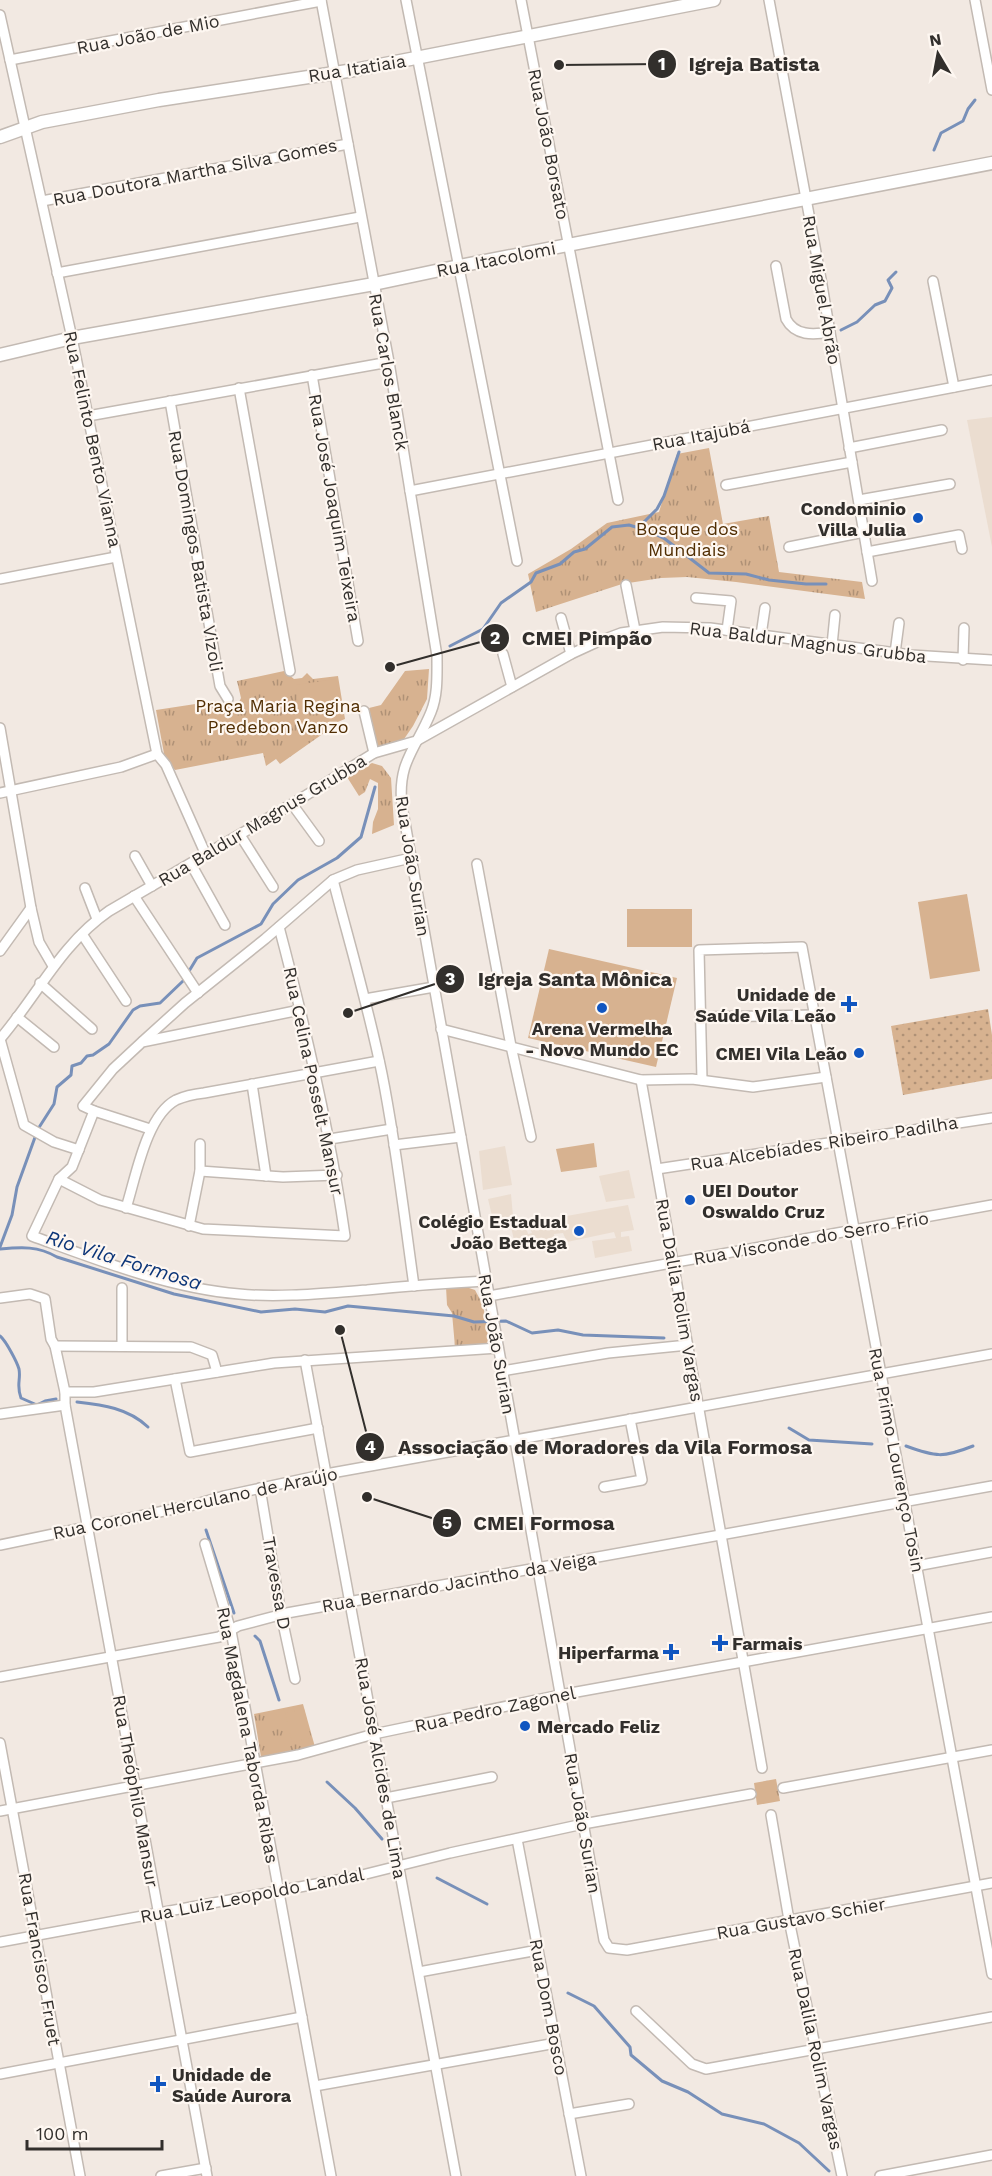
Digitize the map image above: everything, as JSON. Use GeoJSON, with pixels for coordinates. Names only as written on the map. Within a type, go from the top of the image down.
{"type":"FeatureCollection","features":[{"type":"Feature","properties":{"kind":"main road","name":"Rua Itatiaia"},"geometry":{"type":"LineString","coordinates":[[0,137],[25,127],[159,100],[416,58],[714,0]]}},
{"type":"Feature","properties":{"kind":"main road","name":"Rua Itacolomi"},"geometry":{"type":"LineString","coordinates":[[0,355],[72,338],[374,284],[992,163]]}},
{"type":"Feature","properties":{"kind":"street","name":"Rua João de Mio"},"geometry":{"type":"LineString","coordinates":[[10,60],[321,0]]}},
{"type":"Feature","properties":{"kind":"street","name":"Rua Carlos Blanck"},"geometry":{"type":"LineString","coordinates":[[321,0],[389,362],[435,640],[437,670],[431,711],[416,741]]}},
{"type":"Feature","properties":{"kind":"street"},"geometry":{"type":"LineString","coordinates":[[406,0],[517,561]]}},
{"type":"Feature","properties":{"kind":"street","name":"Rua João Borsato"},"geometry":{"type":"LineString","coordinates":[[521,0],[618,500]]}},
{"type":"Feature","properties":{"kind":"street","name":"Rua Miguel Abrão"},"geometry":{"type":"LineString","coordinates":[[768,0],[830,332],[872,581]]}},
{"type":"Feature","properties":{"kind":"street"},"geometry":{"type":"LineString","coordinates":[[975,0],[992,90]]}},
{"type":"Feature","properties":{"kind":"street","name":"Rua Felinto Bento Vianna"},"geometry":{"type":"LineString","coordinates":[[0,15],[72,338],[157,754],[166,765],[206,855]]}},
{"type":"Feature","properties":{"kind":"street","name":"Rua Doutora Martha Silva Gomes"},"geometry":{"type":"LineString","coordinates":[[42,201],[348,144]]}},
{"type":"Feature","properties":{"kind":"street"},"geometry":{"type":"LineString","coordinates":[[57,273],[360,217]]}},
{"type":"Feature","properties":{"kind":"street"},"geometry":{"type":"LineString","coordinates":[[776,266],[789,325],[800,333],[830,332]]}},
{"type":"Feature","properties":{"kind":"street"},"geometry":{"type":"LineString","coordinates":[[933,281],[954,387]]}},
{"type":"Feature","properties":{"kind":"street"},"geometry":{"type":"LineString","coordinates":[[88,416],[389,362]]}},
{"type":"Feature","properties":{"kind":"street","name":"Rua José Joaquim Teixeira"},"geometry":{"type":"LineString","coordinates":[[312,375],[358,642]]}},
{"type":"Feature","properties":{"kind":"street","name":"Rua Itajubá"},"geometry":{"type":"LineString","coordinates":[[410,491],[992,380]]}},
{"type":"Feature","properties":{"kind":"street"},"geometry":{"type":"LineString","coordinates":[[239,388],[290,671]]}},
{"type":"Feature","properties":{"kind":"street","name":"Rua Domingos Batista Vizoli"},"geometry":{"type":"LineString","coordinates":[[170,401],[220,686],[228,699]]}},
{"type":"Feature","properties":{"kind":"street"},"geometry":{"type":"LineString","coordinates":[[849,448],[942,430]]}},
{"type":"Feature","properties":{"kind":"street"},"geometry":{"type":"LineString","coordinates":[[726,485],[852,462]]}},
{"type":"Feature","properties":{"kind":"street"},"geometry":{"type":"LineString","coordinates":[[858,500],[950,484]]}},
{"type":"Feature","properties":{"kind":"street"},"geometry":{"type":"LineString","coordinates":[[789,547],[864,532]]}},
{"type":"Feature","properties":{"kind":"street"},"geometry":{"type":"LineString","coordinates":[[867,552],[959,536],[962,549]]}},
{"type":"Feature","properties":{"kind":"street"},"geometry":{"type":"LineString","coordinates":[[0,579],[116,556]]}},
{"type":"Feature","properties":{"kind":"street"},"geometry":{"type":"LineString","coordinates":[[626,585],[635,630]]}},
{"type":"Feature","properties":{"kind":"street"},"geometry":{"type":"LineString","coordinates":[[696,598],[731,601],[727,630]]}},
{"type":"Feature","properties":{"kind":"street"},"geometry":{"type":"LineString","coordinates":[[761,634],[765,608]]}},
{"type":"Feature","properties":{"kind":"street"},"geometry":{"type":"LineString","coordinates":[[832,645],[835,615]]}},
{"type":"Feature","properties":{"kind":"street"},"geometry":{"type":"LineString","coordinates":[[561,618],[571,654]]}},
{"type":"Feature","properties":{"kind":"street"},"geometry":{"type":"LineString","coordinates":[[895,653],[899,623]]}},
{"type":"Feature","properties":{"kind":"street","name":"Rua Baldur Magnus Grubba"},"geometry":{"type":"LineString","coordinates":[[0,1039],[52,966],[97,920],[374,753],[416,741],[571,654],[607,638],[635,630],[670,627],[727,630],[895,653],[963,660],[992,660]]}},
{"type":"Feature","properties":{"kind":"street"},"geometry":{"type":"LineString","coordinates":[[963,660],[964,628]]}},
{"type":"Feature","properties":{"kind":"street"},"geometry":{"type":"LineString","coordinates":[[503,654],[512,687]]}},
{"type":"Feature","properties":{"kind":"street"},"geometry":{"type":"LineString","coordinates":[[364,711],[374,753]]}},
{"type":"Feature","properties":{"kind":"street"},"geometry":{"type":"LineString","coordinates":[[0,728],[31,908],[39,942],[52,966]]}},
{"type":"Feature","properties":{"kind":"street","name":"Rua João Surian"},"geometry":{"type":"LineString","coordinates":[[416,741],[404,768],[400,792],[603,1935],[609,1948]]}},
{"type":"Feature","properties":{"kind":"street"},"geometry":{"type":"LineString","coordinates":[[0,793],[121,767],[157,754]]}},
{"type":"Feature","properties":{"kind":"street"},"geometry":{"type":"LineString","coordinates":[[292,804],[319,841]]}},
{"type":"Feature","properties":{"kind":"street"},"geometry":{"type":"LineString","coordinates":[[240,835],[273,887]]}},
{"type":"Feature","properties":{"kind":"street"},"geometry":{"type":"LineString","coordinates":[[135,856],[152,886]]}},
{"type":"Feature","properties":{"kind":"street"},"geometry":{"type":"LineString","coordinates":[[150,1130],[83,1106],[113,1069],[142,1042],[333,880],[357,870],[411,858]]}},
{"type":"Feature","properties":{"kind":"street"},"geometry":{"type":"LineString","coordinates":[[191,864],[225,925]]}},
{"type":"Feature","properties":{"kind":"street"},"geometry":{"type":"LineString","coordinates":[[477,864],[511,1046],[531,1137]]}},
{"type":"Feature","properties":{"kind":"street"},"geometry":{"type":"LineString","coordinates":[[333,880],[379,1061],[392,1129],[414,1286]]}},
{"type":"Feature","properties":{"kind":"street"},"geometry":{"type":"LineString","coordinates":[[86,888],[97,920]]}},
{"type":"Feature","properties":{"kind":"street"},"geometry":{"type":"LineString","coordinates":[[134,896],[198,993]]}},
{"type":"Feature","properties":{"kind":"street"},"geometry":{"type":"LineString","coordinates":[[0,951],[31,908]]}},
{"type":"Feature","properties":{"kind":"street","name":"Rua Celina Posselt Mansur"},"geometry":{"type":"LineString","coordinates":[[189,1226],[225,1231],[345,1236],[337,1175],[316,1072],[279,927]]}},
{"type":"Feature","properties":{"kind":"street"},"geometry":{"type":"LineString","coordinates":[[81,934],[126,1001]]}},
{"type":"Feature","properties":{"kind":"street","name":"Rua Primo Lourenço Tosin"},"geometry":{"type":"LineString","coordinates":[[701,1017],[699,950],[802,947],[992,1974]]}},
{"type":"Feature","properties":{"kind":"street"},"geometry":{"type":"LineString","coordinates":[[40,983],[92,1029]]}},
{"type":"Feature","properties":{"kind":"street"},"geometry":{"type":"LineString","coordinates":[[365,999],[434,987]]}},
{"type":"Feature","properties":{"kind":"street"},"geometry":{"type":"LineString","coordinates":[[142,1042],[300,1010]]}},
{"type":"Feature","properties":{"kind":"street"},"geometry":{"type":"LineString","coordinates":[[702,1080],[701,1017],[814,1015]]}},
{"type":"Feature","properties":{"kind":"street"},"geometry":{"type":"LineString","coordinates":[[17,1017],[54,1047]]}},
{"type":"Feature","properties":{"kind":"street"},"geometry":{"type":"LineString","coordinates":[[441,1029],[641,1080],[702,1080],[753,1087],[826,1077]]}},
{"type":"Feature","properties":{"kind":"street"},"geometry":{"type":"LineString","coordinates":[[0,1039],[32,1130],[54,1142],[79,1150]]}},
{"type":"Feature","properties":{"kind":"street"},"geometry":{"type":"LineString","coordinates":[[126,1208],[150,1130],[162,1111],[175,1101],[191,1095],[379,1061]]}},
{"type":"Feature","properties":{"kind":"street","name":"Rua Dalila Rolim Vargas"},"geometry":{"type":"LineString","coordinates":[[641,1080],[762,1768]]}},
{"type":"Feature","properties":{"kind":"street"},"geometry":{"type":"LineString","coordinates":[[252,1084],[266,1176]]}},
{"type":"Feature","properties":{"kind":"street"},"geometry":{"type":"LineString","coordinates":[[94,1111],[70,1171],[59,1179],[32,1236],[125,1270],[230,1293],[291,1295],[486,1281]]}},
{"type":"Feature","properties":{"kind":"street","name":"Rua Alcebíades Ribeiro Padilha"},"geometry":{"type":"LineString","coordinates":[[657,1169],[992,1118]]}},
{"type":"Feature","properties":{"kind":"street"},"geometry":{"type":"LineString","coordinates":[[330,1140],[392,1129]]}},
{"type":"Feature","properties":{"kind":"street"},"geometry":{"type":"LineString","coordinates":[[394,1145],[461,1137]]}},
{"type":"Feature","properties":{"kind":"street"},"geometry":{"type":"LineString","coordinates":[[59,1179],[88,1195],[189,1226],[200,1171],[200,1144]]}},
{"type":"Feature","properties":{"kind":"street"},"geometry":{"type":"LineString","coordinates":[[200,1171],[266,1176],[337,1175]]}},
{"type":"Feature","properties":{"kind":"street","name":"Rua Visconde do Serro Frio"},"geometry":{"type":"LineString","coordinates":[[489,1296],[992,1205]]}},
{"type":"Feature","properties":{"kind":"street"},"geometry":{"type":"LineString","coordinates":[[122,1288],[122,1346]]}},
{"type":"Feature","properties":{"kind":"street","name":"Rua Theóphilo Mansur"},"geometry":{"type":"LineString","coordinates":[[0,1298],[30,1294],[39,1295],[45,1299],[206,2172]]}},
{"type":"Feature","properties":{"kind":"street"},"geometry":{"type":"LineString","coordinates":[[502,1371],[608,1353],[688,1345]]}},
{"type":"Feature","properties":{"kind":"street"},"geometry":{"type":"LineString","coordinates":[[55,1346],[172,1346],[199,1350],[212,1355],[217,1372]]}},
{"type":"Feature","properties":{"kind":"street"},"geometry":{"type":"LineString","coordinates":[[0,1414],[90,1393],[305,1360],[498,1348]]}},
{"type":"Feature","properties":{"kind":"street","name":"Rua Coronel Herculano de Araújo"},"geometry":{"type":"LineString","coordinates":[[0,1545],[193,1505],[326,1474],[992,1354]]}},
{"type":"Feature","properties":{"kind":"street","name":"Rua José Alcides de Lima"},"geometry":{"type":"LineString","coordinates":[[305,1360],[456,2176]]}},
{"type":"Feature","properties":{"kind":"street"},"geometry":{"type":"LineString","coordinates":[[175,1379],[190,1452],[318,1428]]}},
{"type":"Feature","properties":{"kind":"street"},"geometry":{"type":"LineString","coordinates":[[604,1487],[642,1480],[630,1419]]}},
{"type":"Feature","properties":{"kind":"street","name":"Rua Bernardo Jacintho da Veiga"},"geometry":{"type":"LineString","coordinates":[[0,1677],[219,1637],[238,1626],[281,1614],[904,1500],[992,1486]]}},
{"type":"Feature","properties":{"kind":"street","name":"Travessa D"},"geometry":{"type":"LineString","coordinates":[[261,1488],[281,1614],[295,1679]]}},
{"type":"Feature","properties":{"kind":"street","name":"Rua Magdalena Taborda Ribas"},"geometry":{"type":"LineString","coordinates":[[205,1544],[231,1631],[331,2176]]}},
{"type":"Feature","properties":{"kind":"street"},"geometry":{"type":"LineString","coordinates":[[916,1566],[992,1552]]}},
{"type":"Feature","properties":{"kind":"street","name":"Rua Pedro Zagonel"},"geometry":{"type":"LineString","coordinates":[[0,1811],[315,1751],[374,1734],[560,1695],[992,1617]]}},
{"type":"Feature","properties":{"kind":"street","name":"Rua Francisco Fruet"},"geometry":{"type":"LineString","coordinates":[[0,1743],[80,2176]]}},
{"type":"Feature","properties":{"kind":"street"},"geometry":{"type":"LineString","coordinates":[[783,1788],[992,1750]]}},
{"type":"Feature","properties":{"kind":"street"},"geometry":{"type":"LineString","coordinates":[[386,1798],[492,1777]]}},
{"type":"Feature","properties":{"kind":"street","name":"Rua Luiz Leopoldo Landal"},"geometry":{"type":"LineString","coordinates":[[0,1942],[354,1877],[583,1824],[751,1794]]}},
{"type":"Feature","properties":{"kind":"street","name":"Rua Dalila Rolim Vargas"},"geometry":{"type":"LineString","coordinates":[[771,1815],[789,1920],[842,2176]]}},
{"type":"Feature","properties":{"kind":"street","name":"Rua Dom Bosco"},"geometry":{"type":"LineString","coordinates":[[517,1839],[581,2176]]}},
{"type":"Feature","properties":{"kind":"street","name":"Rua Gustavo Schier"},"geometry":{"type":"LineString","coordinates":[[609,1948],[627,1950],[992,1883]]}},
{"type":"Feature","properties":{"kind":"street"},"geometry":{"type":"LineString","coordinates":[[418,1972],[538,1950]]}},
{"type":"Feature","properties":{"kind":"street"},"geometry":{"type":"LineString","coordinates":[[636,2012],[692,2064],[705,2069],[992,2017]]}},
{"type":"Feature","properties":{"kind":"street"},"geometry":{"type":"LineString","coordinates":[[0,2074],[302,2017]]}},
{"type":"Feature","properties":{"kind":"street"},"geometry":{"type":"LineString","coordinates":[[315,2086],[556,2043]]}},
{"type":"Feature","properties":{"kind":"street"},"geometry":{"type":"LineString","coordinates":[[569,2115],[629,2104]]}},
{"type":"Feature","properties":{"kind":"street"},"geometry":{"type":"LineString","coordinates":[[880,2176],[992,2155]]}},
{"type":"Feature","properties":{"kind":"street"},"geometry":{"type":"LineString","coordinates":[[161,2176],[206,2172]]}},
{"type":"Feature","properties":{"kind":"shaded area"},"geometry":{"type":"Polygon","coordinates":[[[992,417],[992,547],[967,420],[992,417]]]}},
{"type":"Feature","properties":{"kind":"shaded area"},"geometry":{"type":"Polygon","coordinates":[[[505,1146],[512,1185],[483,1190],[479,1151],[505,1146]]]}},
{"type":"Feature","properties":{"kind":"shaded area"},"geometry":{"type":"Polygon","coordinates":[[[629,1170],[635,1198],[606,1202],[599,1176],[629,1170]]]}},
{"type":"Feature","properties":{"kind":"shaded area"},"geometry":{"type":"Polygon","coordinates":[[[511,1194],[513,1216],[493,1220],[488,1199],[511,1194]]]}},
{"type":"Feature","properties":{"kind":"shaded area","name":"Colégio Estadual João Bettega"},"geometry":{"type":"Polygon","coordinates":[[[628,1205],[634,1230],[621,1232],[621,1237],[629,1236],[632,1251],[595,1258],[592,1241],[616,1238],[614,1232],[567,1242],[563,1233],[554,1234],[555,1244],[534,1248],[531,1239],[528,1239],[529,1247],[516,1249],[511,1227],[525,1223],[528,1234],[532,1233],[528,1223],[549,1218],[553,1230],[564,1227],[561,1217],[628,1205]]]}},
{"type":"Feature","properties":{"kind":"green space","name":"Bosque dos Mundiais"},"geometry":{"type":"Polygon","coordinates":[[[709,448],[723,524],[769,516],[779,572],[862,582],[865,599],[736,582],[687,577],[661,578],[622,584],[536,612],[528,574],[571,549],[607,523],[659,512],[677,454],[709,448]]]}},
{"type":"Feature","properties":{"kind":"green space"},"geometry":{"type":"Polygon","coordinates":[[[429,669],[427,699],[413,726],[402,742],[378,749],[369,708],[381,705],[405,671],[429,669]]]}},
{"type":"Feature","properties":{"kind":"green space","name":"Praça Maria Regina Predebon Vanzo"},"geometry":{"type":"Polygon","coordinates":[[[284,671],[294,679],[302,678],[307,673],[313,679],[338,676],[345,719],[323,728],[324,733],[280,764],[276,759],[266,766],[263,753],[175,770],[165,759],[156,710],[215,701],[226,706],[238,704],[241,698],[237,681],[284,671]]]}},
{"type":"Feature","properties":{"kind":"green space"},"geometry":{"type":"Polygon","coordinates":[[[335,679],[339,702],[299,708],[296,685],[335,679]]]}},
{"type":"Feature","properties":{"kind":"green space"},"geometry":{"type":"Polygon","coordinates":[[[372,763],[382,766],[391,778],[394,825],[372,834],[373,822],[378,809],[378,783],[370,779],[365,792],[359,796],[347,777],[372,763]]]}},
{"type":"Feature","properties":{"kind":"green space"},"geometry":{"type":"Polygon","coordinates":[[[967,894],[980,971],[930,979],[918,902],[967,894]]]}},
{"type":"Feature","properties":{"kind":"green space"},"geometry":{"type":"Polygon","coordinates":[[[627,909],[692,909],[692,947],[627,947],[627,909]]]}},
{"type":"Feature","properties":{"kind":"green space","name":"Arena Vermelha - Novo Mundo EC"},"geometry":{"type":"Polygon","coordinates":[[[549,949],[677,978],[656,1067],[528,1038],[549,949]]]}},
{"type":"Feature","properties":{"kind":"green space"},"geometry":{"type":"Polygon","coordinates":[[[988,1009],[992,1035],[992,1079],[903,1095],[891,1026],[988,1009]]]}},
{"type":"Feature","properties":{"kind":"green space"},"geometry":{"type":"Polygon","coordinates":[[[594,1143],[597,1167],[561,1172],[556,1149],[594,1143]]]}},
{"type":"Feature","properties":{"kind":"green space"},"geometry":{"type":"Polygon","coordinates":[[[463,1286],[475,1290],[483,1305],[489,1340],[485,1345],[455,1347],[452,1313],[447,1305],[446,1287],[463,1286]]]}},
{"type":"Feature","properties":{"kind":"green space"},"geometry":{"type":"Polygon","coordinates":[[[303,1704],[315,1747],[261,1757],[254,1714],[303,1704]]]}},
{"type":"Feature","properties":{"kind":"green space"},"geometry":{"type":"Polygon","coordinates":[[[304,1709],[311,1738],[292,1742],[285,1713],[304,1709]]]}},
{"type":"Feature","properties":{"kind":"green space"},"geometry":{"type":"Polygon","coordinates":[[[776,1779],[780,1801],[757,1805],[754,1783],[776,1779]]]}},
{"type":"Feature","properties":{"kind":"waterway"},"geometry":{"type":"LineString","coordinates":[[934,150],[941,133],[963,121],[975,100]]}},
{"type":"Feature","properties":{"kind":"waterway"},"geometry":{"type":"LineString","coordinates":[[841,330],[857,322],[875,305],[885,301],[892,288],[888,280],[896,272]]}},
{"type":"Feature","properties":{"kind":"waterway"},"geometry":{"type":"LineString","coordinates":[[639,527],[657,509],[664,496],[679,452]]}},
{"type":"Feature","properties":{"kind":"waterway"},"geometry":{"type":"LineString","coordinates":[[450,646],[483,629],[501,603],[531,582],[536,573],[560,564],[574,552],[585,549],[612,527],[629,525],[649,531],[665,539],[709,573],[746,574],[769,580],[826,584]]}},
{"type":"Feature","properties":{"kind":"waterway"},"geometry":{"type":"LineString","coordinates":[[0,1247],[12,1215],[17,1187],[38,1129],[54,1104],[57,1087],[71,1075],[72,1066],[81,1063],[87,1056],[93,1055],[109,1044],[133,1010],[140,1006],[160,1003],[183,981],[197,958],[261,924],[273,904],[298,880],[337,858],[361,837],[375,787]]}},
{"type":"Feature","properties":{"kind":"waterway","name":"Rio Vila Formosa"},"geometry":{"type":"LineString","coordinates":[[0,1249],[36,1249],[174,1294],[261,1312],[295,1309],[325,1312],[348,1306],[454,1316],[474,1322],[506,1321],[532,1333],[558,1330],[583,1335],[664,1338]]}},
{"type":"Feature","properties":{"kind":"waterway"},"geometry":{"type":"LineString","coordinates":[[0,1336],[19,1369],[21,1398],[37,1405],[56,1399]]}},
{"type":"Feature","properties":{"kind":"waterway"},"geometry":{"type":"LineString","coordinates":[[77,1402],[106,1406],[124,1412],[148,1427]]}},
{"type":"Feature","properties":{"kind":"waterway","name":"Rio Vila Formosa"},"geometry":{"type":"LineString","coordinates":[[789,1428],[809,1440],[872,1444]]}},
{"type":"Feature","properties":{"kind":"waterway","name":"Rio Vila Formosa"},"geometry":{"type":"LineString","coordinates":[[906,1446],[940,1455],[973,1446]]}},
{"type":"Feature","properties":{"kind":"waterway"},"geometry":{"type":"LineString","coordinates":[[206,1530],[234,1613]]}},
{"type":"Feature","properties":{"kind":"waterway"},"geometry":{"type":"LineString","coordinates":[[255,1636],[260,1641],[279,1700]]}},
{"type":"Feature","properties":{"kind":"waterway"},"geometry":{"type":"LineString","coordinates":[[327,1782],[355,1808],[382,1839]]}},
{"type":"Feature","properties":{"kind":"waterway"},"geometry":{"type":"LineString","coordinates":[[437,1878],[487,1904]]}},
{"type":"Feature","properties":{"kind":"waterway"},"geometry":{"type":"LineString","coordinates":[[568,1993],[594,2006],[630,2047],[631,2055],[662,2081],[688,2092],[722,2114],[764,2124],[799,2143],[829,2171]]}},
{"type":"Feature","properties":{"kind":"place","name":"Igreja Batista"},"geometry":{"type":"Point","coordinates":[559,65]}},
{"type":"Feature","properties":{"kind":"place","name":"Condominio Villa Julia"},"geometry":{"type":"Point","coordinates":[918,518]}},
{"type":"Feature","properties":{"kind":"place","name":"CMEI Pimpão"},"geometry":{"type":"Point","coordinates":[390,667]}},
{"type":"Feature","properties":{"kind":"place","name":"Unidade de Saúde Vila Leão"},"geometry":{"type":"Point","coordinates":[849,1004]}},
{"type":"Feature","properties":{"kind":"place","name":"Arena Vermelha - Novo Mundo EC"},"geometry":{"type":"Point","coordinates":[602,1008]}},
{"type":"Feature","properties":{"kind":"place","name":"Igreja Santa Mônica"},"geometry":{"type":"Point","coordinates":[348,1013]}},
{"type":"Feature","properties":{"kind":"place","name":"CMEI Vila Leão"},"geometry":{"type":"Point","coordinates":[859,1053]}},
{"type":"Feature","properties":{"kind":"place","name":"UEI Doutor Oswaldo Cruz"},"geometry":{"type":"Point","coordinates":[690,1200]}},
{"type":"Feature","properties":{"kind":"place","name":"Colégio Estadual João Bettega"},"geometry":{"type":"Point","coordinates":[579,1231]}},
{"type":"Feature","properties":{"kind":"place","name":"Associação de Moradores da Vila Formosa"},"geometry":{"type":"Point","coordinates":[340,1330]}},
{"type":"Feature","properties":{"kind":"place","name":"CMEI Formosa"},"geometry":{"type":"Point","coordinates":[367,1497]}},
{"type":"Feature","properties":{"kind":"place","name":"Farmais"},"geometry":{"type":"Point","coordinates":[720,1643]}},
{"type":"Feature","properties":{"kind":"place","name":"Hiperfarma"},"geometry":{"type":"Point","coordinates":[671,1652]}},
{"type":"Feature","properties":{"kind":"place","name":"Mercado Feliz"},"geometry":{"type":"Point","coordinates":[525,1726]}},
{"type":"Feature","properties":{"kind":"place","name":"Unidade de Saúde Aurora"},"geometry":{"type":"Point","coordinates":[158,2084]}}]}
